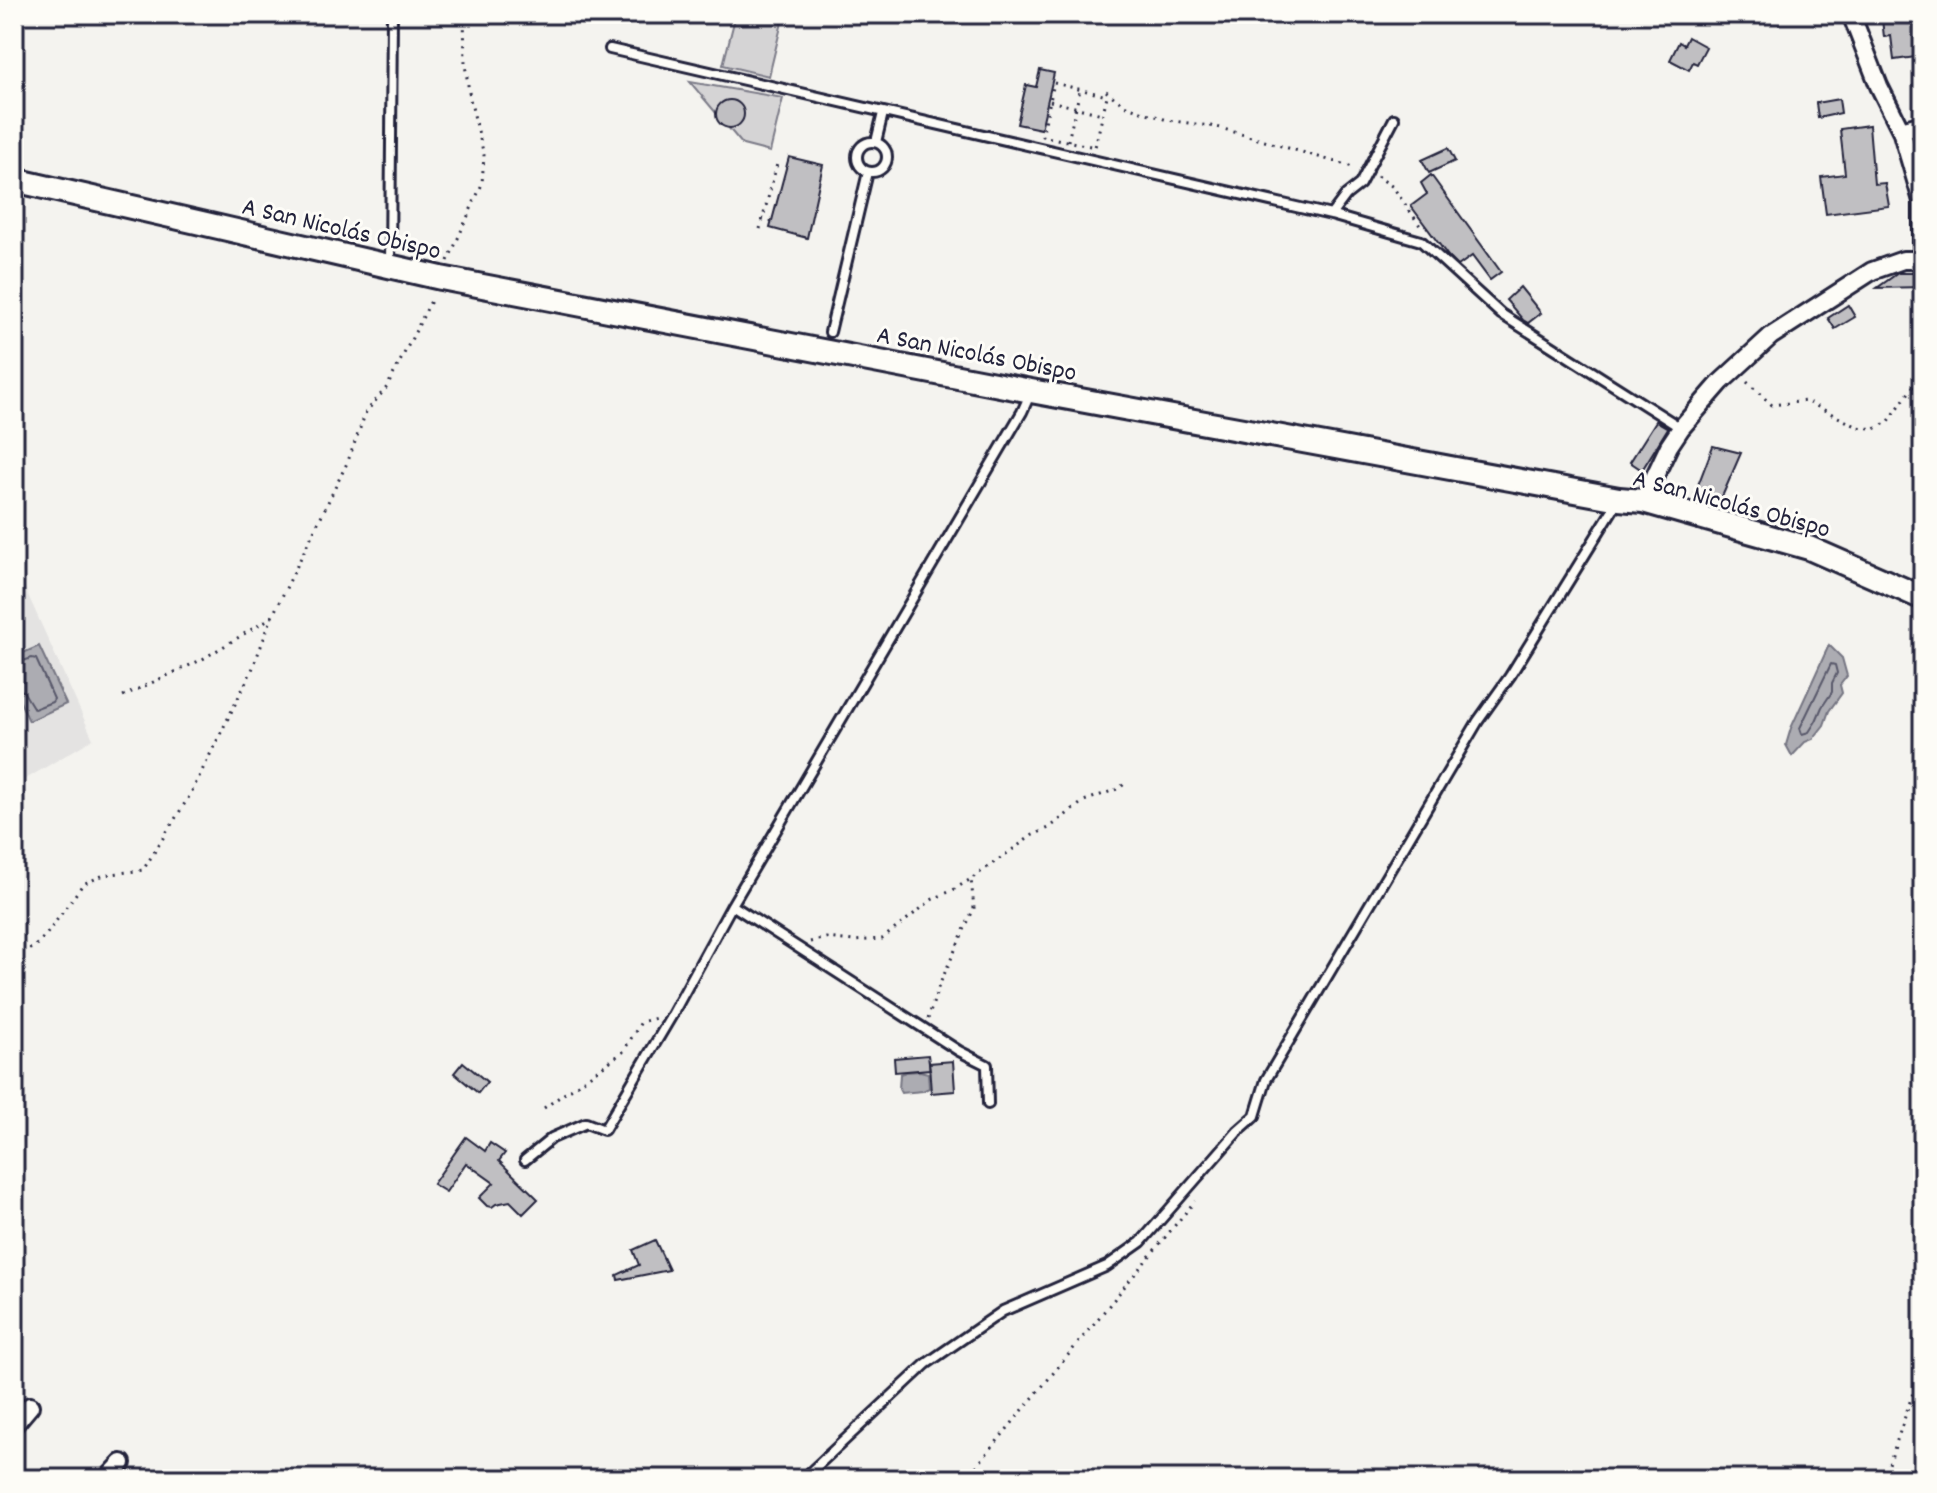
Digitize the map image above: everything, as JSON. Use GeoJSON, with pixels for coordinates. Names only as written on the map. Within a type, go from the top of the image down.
{"type":"FeatureCollection","features":[{"type":"Feature","properties":{"kind":"main road","name":"A San Nicolás Obispo"},"geometry":{"type":"LineString","coordinates":[[14,180],[441,278],[827,341],[1031,391],[1643,501],[1809,548],[1923,598]]}},
{"type":"Feature","properties":{"kind":"street"},"geometry":{"type":"LineString","coordinates":[[1643,501],[1681,428],[1721,382],[1771,336],[1872,271],[1903,260],[1922,260],[1922,201],[1901,130],[1879,86],[1851,14]]}},
{"type":"Feature","properties":{"kind":"street"},"geometry":{"type":"LineString","coordinates":[[1901,130],[1923,124]]}},
{"type":"Feature","properties":{"kind":"street"},"geometry":{"type":"LineString","coordinates":[[14,1425],[30,1406]]}},
{"type":"Feature","properties":{"kind":"street"},"geometry":{"type":"LineString","coordinates":[[107,1479],[122,1463]]}},
{"type":"Feature","properties":{"kind":"lane"},"geometry":{"type":"LineString","coordinates":[[390,267],[392,14]]}},
{"type":"Feature","properties":{"kind":"lane"},"geometry":{"type":"LineString","coordinates":[[610,49],[1331,215],[1421,241],[1501,314],[1681,428]]}},
{"type":"Feature","properties":{"kind":"lane"},"geometry":{"type":"LineString","coordinates":[[876,142],[883,113]]}},
{"type":"Feature","properties":{"kind":"lane"},"geometry":{"type":"LineString","coordinates":[[1331,215],[1346,195],[1360,184],[1394,119]]}},
{"type":"Feature","properties":{"kind":"lane"},"geometry":{"type":"LineString","coordinates":[[876,142],[886,150],[887,160],[878,172],[868,172],[859,167],[857,152],[863,144],[876,142]]}},
{"type":"Feature","properties":{"kind":"lane"},"geometry":{"type":"LineString","coordinates":[[827,341],[868,172]]}},
{"type":"Feature","properties":{"kind":"lane"},"geometry":{"type":"LineString","coordinates":[[525,1160],[552,1138],[586,1123],[604,1130],[732,905],[1014,426],[1031,391]]}},
{"type":"Feature","properties":{"kind":"lane"},"geometry":{"type":"LineString","coordinates":[[803,1479],[926,1364],[1003,1311],[1107,1266],[1141,1242],[1238,1131],[1255,1116],[1266,1080],[1478,721],[1510,676],[1619,499]]}},
{"type":"Feature","properties":{"kind":"lane"},"geometry":{"type":"LineString","coordinates":[[732,905],[959,1051],[987,1065],[988,1104]]}},
{"type":"Feature","properties":{"kind":"path"},"geometry":{"type":"LineString","coordinates":[[14,954],[33,948],[46,935],[83,884],[104,875],[143,870],[190,795],[252,670],[272,617],[348,461],[366,412],[387,387],[437,290],[482,184],[484,155],[465,64],[464,14]]}},
{"type":"Feature","properties":{"kind":"path"},"geometry":{"type":"LineString","coordinates":[[1054,83],[1080,90],[1107,96],[1095,147],[1042,136],[1054,83]]}},
{"type":"Feature","properties":{"kind":"path"},"geometry":{"type":"LineString","coordinates":[[1068,141],[1080,90]]}},
{"type":"Feature","properties":{"kind":"path"},"geometry":{"type":"LineString","coordinates":[[1106,91],[1124,105],[1167,120],[1217,127],[1368,169],[1393,187],[1421,227],[1431,251]]}},
{"type":"Feature","properties":{"kind":"path"},"geometry":{"type":"LineString","coordinates":[[1050,101],[1102,114]]}},
{"type":"Feature","properties":{"kind":"path"},"geometry":{"type":"LineString","coordinates":[[760,229],[778,160]]}},
{"type":"Feature","properties":{"kind":"path"},"geometry":{"type":"LineString","coordinates":[[762,219],[772,221]]}},
{"type":"Feature","properties":{"kind":"path"},"geometry":{"type":"LineString","coordinates":[[1735,369],[1772,405],[1806,401],[1858,427],[1875,429],[1889,421],[1919,378]]}},
{"type":"Feature","properties":{"kind":"path"},"geometry":{"type":"LineString","coordinates":[[123,696],[201,660],[272,617]]}},
{"type":"Feature","properties":{"kind":"path"},"geometry":{"type":"LineString","coordinates":[[794,945],[826,938],[853,941],[882,939],[933,899],[971,879],[1084,801],[1120,788],[1125,783]]}},
{"type":"Feature","properties":{"kind":"path"},"geometry":{"type":"LineString","coordinates":[[940,1039],[928,1019],[938,988],[974,908],[971,879]]}},
{"type":"Feature","properties":{"kind":"path"},"geometry":{"type":"LineString","coordinates":[[544,1108],[623,1052],[641,1022],[672,1015]]}},
{"type":"Feature","properties":{"kind":"path"},"geometry":{"type":"LineString","coordinates":[[966,1479],[1194,1202]]}},
{"type":"Feature","properties":{"kind":"path"},"geometry":{"type":"LineString","coordinates":[[1884,1479],[1923,1364]]}},
{"type":"Feature","properties":{"kind":"shaded area"},"geometry":{"type":"Polygon","coordinates":[[[736,14],[784,14],[769,76],[723,65],[736,14]]]}},
{"type":"Feature","properties":{"kind":"shaded area"},"geometry":{"type":"Polygon","coordinates":[[[690,82],[783,98],[770,152],[743,145],[690,82]]]}},
{"type":"Feature","properties":{"kind":"shaded area"},"geometry":{"type":"Polygon","coordinates":[[[14,564],[93,739],[14,786],[14,564]]]}},
{"type":"Feature","properties":{"kind":"water"},"geometry":{"type":"Polygon","coordinates":[[[1829,645],[1842,658],[1847,676],[1840,685],[1842,693],[1813,739],[1805,742],[1792,756],[1786,745],[1791,728],[1829,645]]]}},
{"type":"Feature","properties":{"kind":"water"},"geometry":{"type":"Polygon","coordinates":[[[39,646],[66,704],[29,721],[14,689],[14,657],[39,646]]]}},
{"type":"Feature","properties":{"kind":"water"},"geometry":{"type":"Polygon","coordinates":[[[928,1073],[929,1088],[901,1093],[900,1074],[928,1073]]]}},
{"type":"Feature","properties":{"kind":"building"},"geometry":{"type":"Polygon","coordinates":[[[1923,14],[1923,56],[1894,60],[1891,36],[1884,37],[1882,19],[1923,14]]]}},
{"type":"Feature","properties":{"kind":"building"},"geometry":{"type":"Polygon","coordinates":[[[1688,37],[1706,47],[1697,64],[1693,62],[1689,70],[1670,60],[1679,42],[1684,45],[1688,37]]]}},
{"type":"Feature","properties":{"kind":"building"},"geometry":{"type":"Polygon","coordinates":[[[1040,70],[1054,73],[1041,129],[1017,124],[1026,85],[1036,87],[1040,70]]]}},
{"type":"Feature","properties":{"kind":"building"},"geometry":{"type":"Polygon","coordinates":[[[1839,99],[1841,113],[1818,118],[1816,103],[1839,99]]]}},
{"type":"Feature","properties":{"kind":"building"},"geometry":{"type":"Polygon","coordinates":[[[730,100],[740,104],[744,114],[740,124],[730,128],[720,124],[716,114],[720,104],[730,100]]]}},
{"type":"Feature","properties":{"kind":"building"},"geometry":{"type":"Polygon","coordinates":[[[1869,125],[1874,184],[1885,183],[1889,206],[1826,214],[1821,177],[1845,174],[1840,129],[1869,125]]]}},
{"type":"Feature","properties":{"kind":"building"},"geometry":{"type":"Polygon","coordinates":[[[1448,148],[1455,161],[1429,173],[1422,160],[1448,148]]]}},
{"type":"Feature","properties":{"kind":"building"},"geometry":{"type":"Polygon","coordinates":[[[789,157],[823,165],[807,238],[770,228],[789,157]]]}},
{"type":"Feature","properties":{"kind":"building"},"geometry":{"type":"Polygon","coordinates":[[[1431,175],[1501,272],[1490,280],[1472,256],[1458,266],[1411,206],[1427,194],[1421,183],[1431,175]]]}},
{"type":"Feature","properties":{"kind":"building"},"geometry":{"type":"Polygon","coordinates":[[[1898,273],[1922,273],[1923,287],[1877,288],[1898,273]]]}},
{"type":"Feature","properties":{"kind":"building"},"geometry":{"type":"Polygon","coordinates":[[[1520,287],[1541,313],[1528,323],[1506,300],[1520,287]]]}},
{"type":"Feature","properties":{"kind":"building"},"geometry":{"type":"Polygon","coordinates":[[[1848,305],[1855,317],[1835,329],[1828,318],[1848,305]]]}},
{"type":"Feature","properties":{"kind":"building"},"geometry":{"type":"Polygon","coordinates":[[[1656,421],[1668,428],[1642,470],[1630,462],[1656,421]]]}},
{"type":"Feature","properties":{"kind":"building"},"geometry":{"type":"Polygon","coordinates":[[[1713,446],[1741,453],[1721,499],[1695,493],[1713,446]]]}},
{"type":"Feature","properties":{"kind":"building"},"geometry":{"type":"Polygon","coordinates":[[[928,1055],[930,1069],[895,1072],[894,1058],[928,1055]]]}},
{"type":"Feature","properties":{"kind":"building"},"geometry":{"type":"Polygon","coordinates":[[[953,1061],[955,1091],[931,1093],[929,1063],[953,1061]]]}},
{"type":"Feature","properties":{"kind":"building"},"geometry":{"type":"Polygon","coordinates":[[[463,1062],[487,1082],[478,1093],[454,1073],[463,1062]]]}},
{"type":"Feature","properties":{"kind":"building"},"geometry":{"type":"Polygon","coordinates":[[[466,1137],[485,1151],[490,1143],[505,1153],[499,1161],[538,1199],[523,1214],[510,1201],[487,1206],[479,1198],[494,1183],[466,1163],[446,1192],[433,1184],[466,1137]]]}},
{"type":"Feature","properties":{"kind":"building"},"geometry":{"type":"Polygon","coordinates":[[[655,1240],[669,1270],[618,1280],[617,1275],[639,1265],[633,1250],[655,1240]]]}}]}
